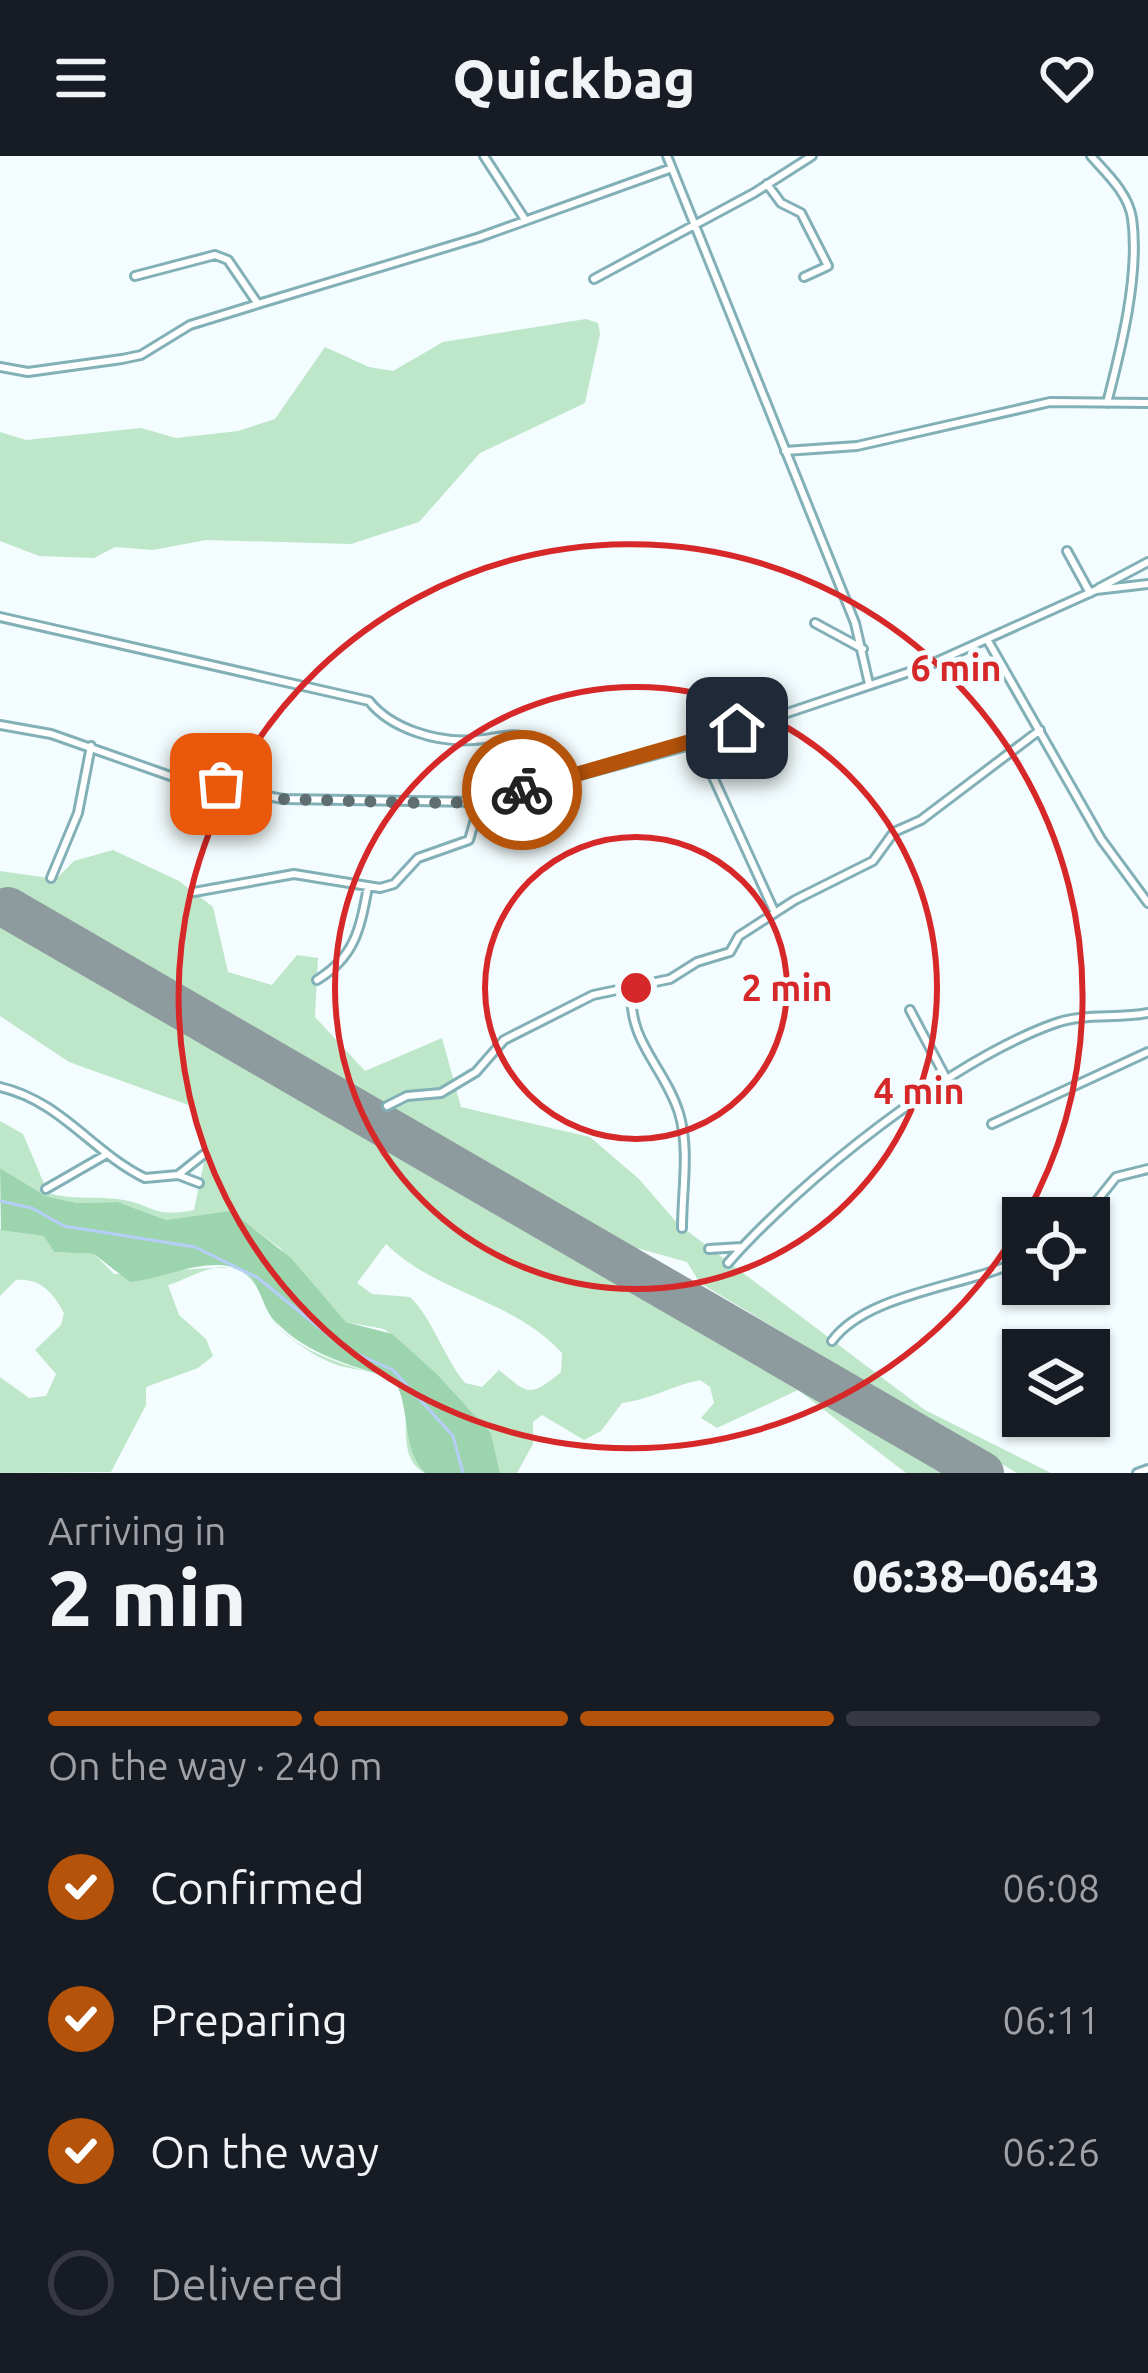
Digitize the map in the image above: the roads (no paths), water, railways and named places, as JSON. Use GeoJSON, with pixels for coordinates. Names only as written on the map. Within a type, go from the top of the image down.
{"type":"FeatureCollection","features":[{"type":"Feature","properties":{"kind":"street"},"geometry":{"type":"LineString","coordinates":[[484,156],[524,219]]}},
{"type":"Feature","properties":{"kind":"street"},"geometry":{"type":"LineString","coordinates":[[667,156],[863,649],[869,684]]}},
{"type":"Feature","properties":{"kind":"street"},"geometry":{"type":"LineString","coordinates":[[594,279],[812,156]]}},
{"type":"Feature","properties":{"kind":"street"},"geometry":{"type":"LineString","coordinates":[[1091,156],[1116,183],[1132,219],[1125,335],[1107,403]]}},
{"type":"Feature","properties":{"kind":"street"},"geometry":{"type":"LineString","coordinates":[[0,367],[28,372],[141,355],[190,325],[672,168]]}},
{"type":"Feature","properties":{"kind":"street"},"geometry":{"type":"LineString","coordinates":[[767,184],[782,203],[801,213],[828,266],[804,277]]}},
{"type":"Feature","properties":{"kind":"street"},"geometry":{"type":"LineString","coordinates":[[135,276],[215,255],[228,260],[258,304]]}},
{"type":"Feature","properties":{"kind":"street"},"geometry":{"type":"LineString","coordinates":[[784,451],[857,446],[1050,402],[1148,403]]}},
{"type":"Feature","properties":{"kind":"street"},"geometry":{"type":"LineString","coordinates":[[1067,551],[1093,591]]}},
{"type":"Feature","properties":{"kind":"street"},"geometry":{"type":"LineString","coordinates":[[0,725],[91,746],[179,779],[283,799],[480,802],[698,743],[869,684],[988,640],[1148,562]]}},
{"type":"Feature","properties":{"kind":"street"},"geometry":{"type":"LineString","coordinates":[[1093,591],[1148,584]]}},
{"type":"Feature","properties":{"kind":"street"},"geometry":{"type":"LineString","coordinates":[[0,617],[369,700],[393,726],[457,742],[521,734],[531,740],[544,782]]}},
{"type":"Feature","properties":{"kind":"street"},"geometry":{"type":"LineString","coordinates":[[815,623],[863,649]]}},
{"type":"Feature","properties":{"kind":"street"},"geometry":{"type":"LineString","coordinates":[[988,640],[1101,839],[1148,903]]}},
{"type":"Feature","properties":{"kind":"street"},"geometry":{"type":"LineString","coordinates":[[387,1106],[406,1096],[441,1093],[476,1072],[504,1040],[592,995],[632,991],[730,952],[739,936],[873,862],[894,832],[921,820],[1040,730]]}},
{"type":"Feature","properties":{"kind":"street"},"geometry":{"type":"LineString","coordinates":[[698,743],[776,914]]}},
{"type":"Feature","properties":{"kind":"street"},"geometry":{"type":"LineString","coordinates":[[51,878],[79,813],[91,746]]}},
{"type":"Feature","properties":{"kind":"street"},"geometry":{"type":"LineString","coordinates":[[194,892],[294,874],[368,886],[394,884],[418,857],[458,848],[476,827],[480,802]]}},
{"type":"Feature","properties":{"kind":"street"},"geometry":{"type":"LineString","coordinates":[[317,980],[337,968],[361,935],[368,886]]}},
{"type":"Feature","properties":{"kind":"street"},"geometry":{"type":"LineString","coordinates":[[632,991],[634,1027],[663,1072],[680,1118],[682,1228]]}},
{"type":"Feature","properties":{"kind":"street"},"geometry":{"type":"LineString","coordinates":[[910,1010],[947,1081]]}},
{"type":"Feature","properties":{"kind":"street"},"geometry":{"type":"LineString","coordinates":[[728,1263],[837,1162],[947,1081],[1054,1024],[1148,1012]]}},
{"type":"Feature","properties":{"kind":"street"},"geometry":{"type":"LineString","coordinates":[[992,1124],[1148,1052]]}},
{"type":"Feature","properties":{"kind":"street"},"geometry":{"type":"LineString","coordinates":[[0,1087],[61,1113],[107,1154],[146,1178],[178,1175],[199,1184]]}},
{"type":"Feature","properties":{"kind":"street"},"geometry":{"type":"LineString","coordinates":[[46,1189],[107,1154]]}},
{"type":"Feature","properties":{"kind":"street"},"geometry":{"type":"LineString","coordinates":[[178,1175],[202,1155]]}},
{"type":"Feature","properties":{"kind":"street"},"geometry":{"type":"LineString","coordinates":[[1100,1197],[1116,1177],[1148,1169]]}},
{"type":"Feature","properties":{"kind":"street"},"geometry":{"type":"LineString","coordinates":[[710,1249],[742,1247]]}},
{"type":"Feature","properties":{"kind":"street"},"geometry":{"type":"LineString","coordinates":[[832,1341],[844,1324],[864,1312],[1002,1270]]}},
{"type":"Feature","properties":{"kind":"street"},"geometry":{"type":"LineString","coordinates":[[1137,1473],[1148,1469]]}},
{"type":"Feature","properties":{"kind":"waterway"},"geometry":{"type":"LineString","coordinates":[[0,1201],[32,1208],[64,1226],[195,1247],[258,1278],[344,1348],[393,1370],[453,1436],[463,1473]]}}]}
